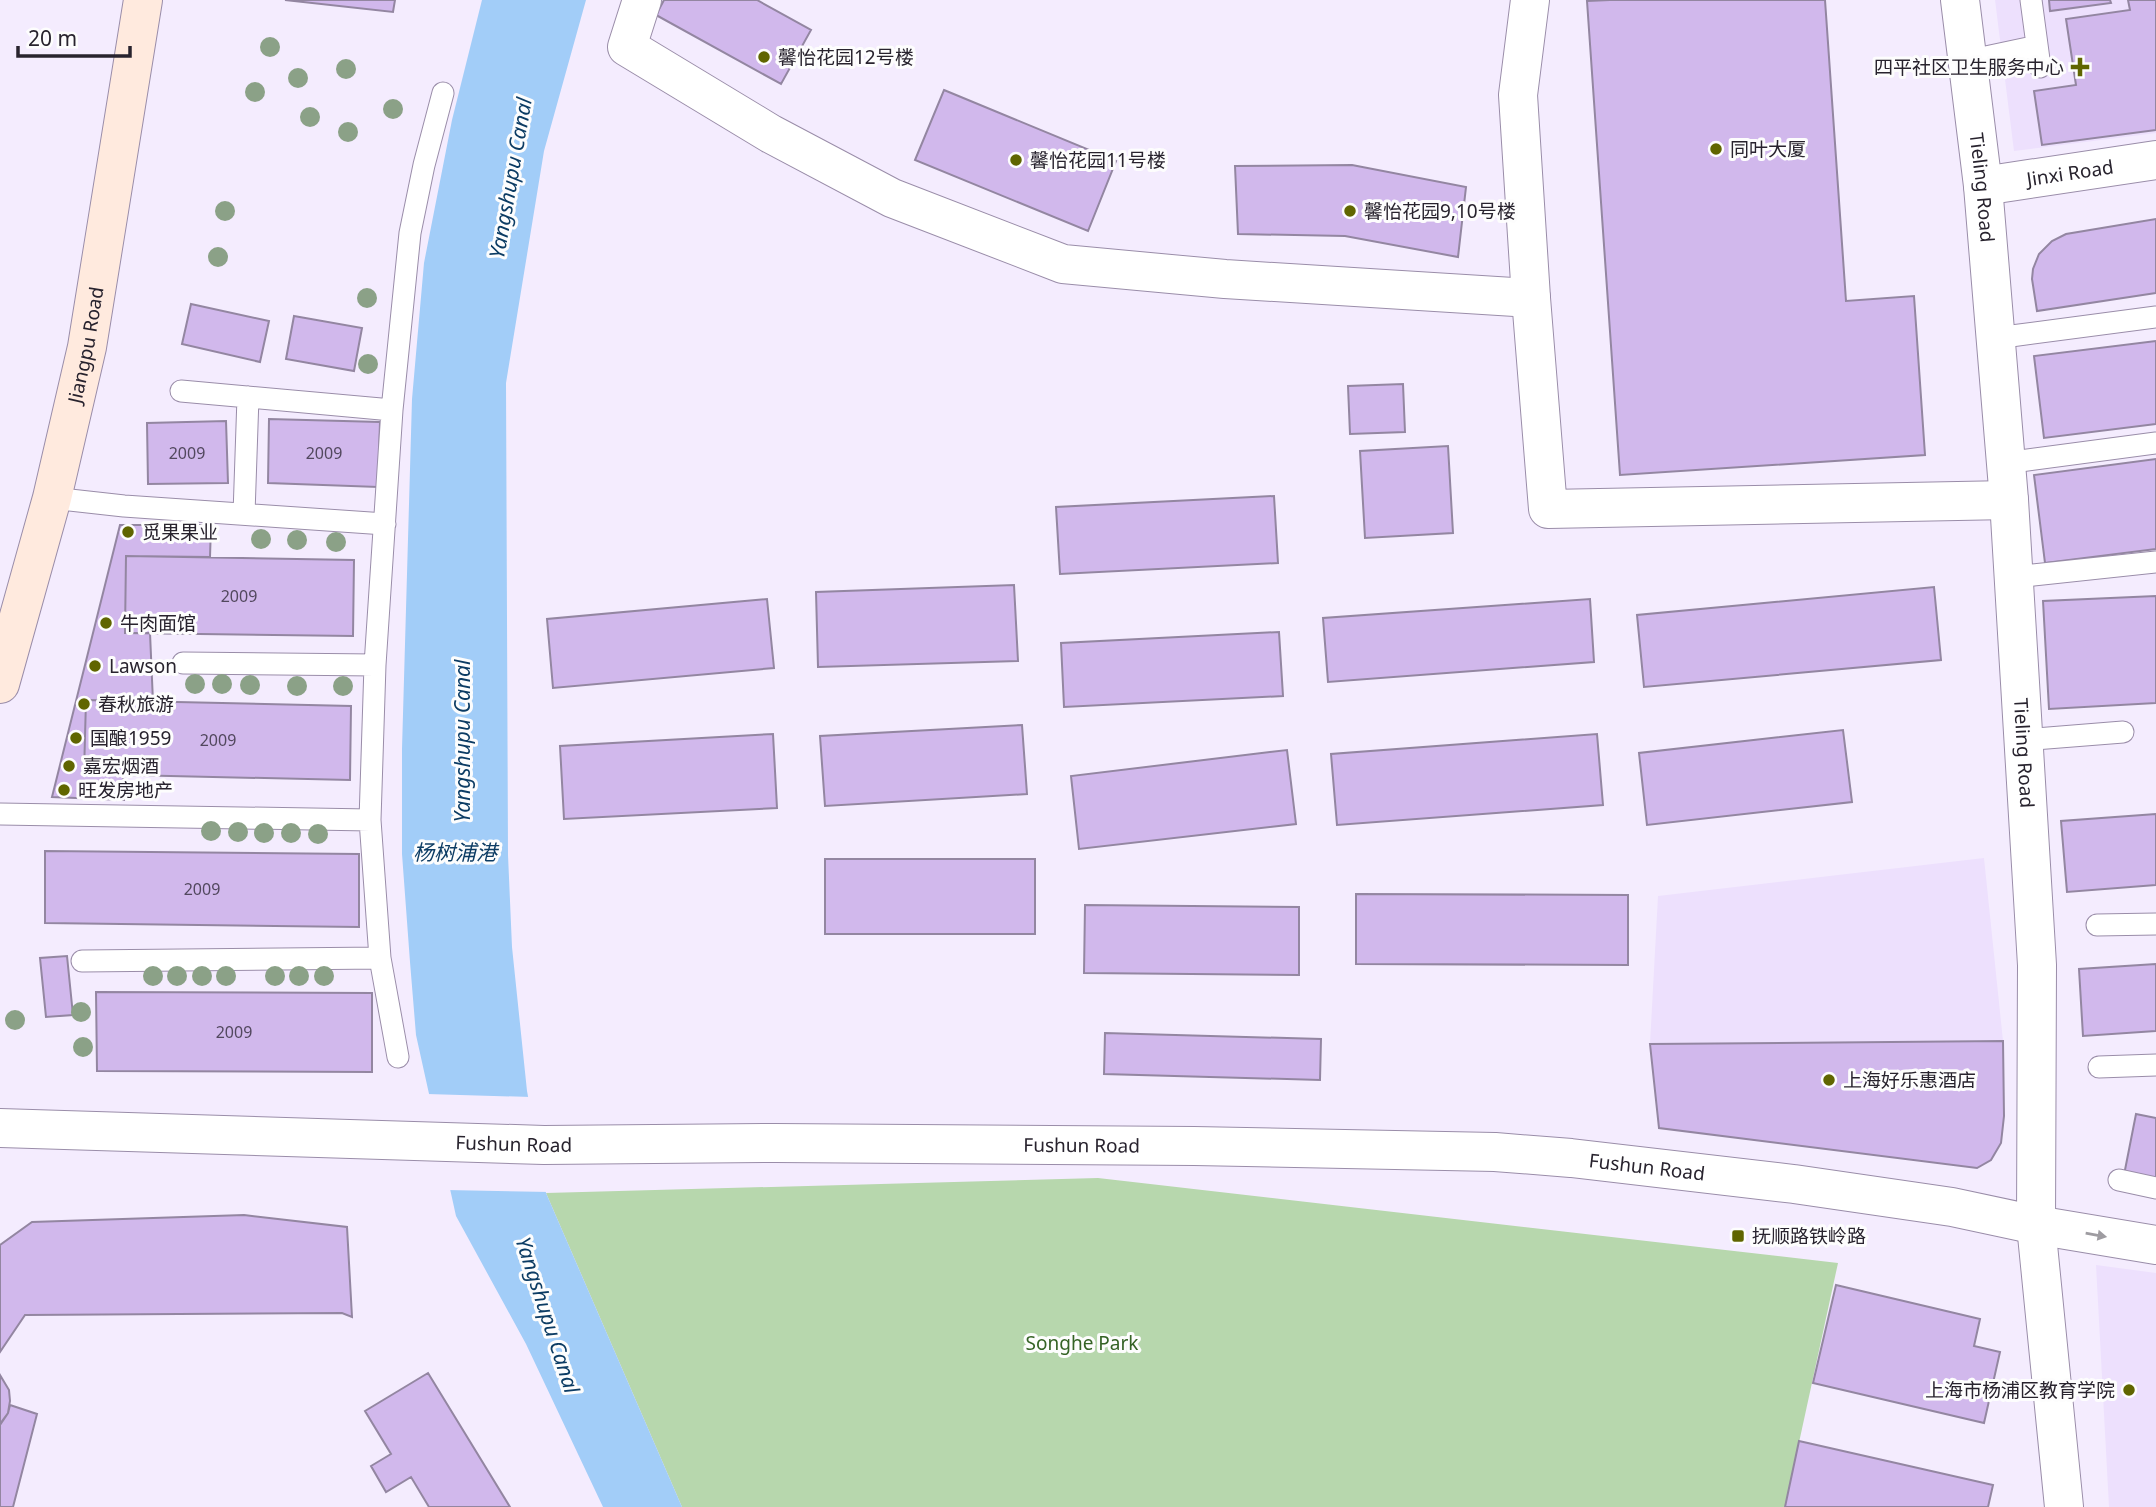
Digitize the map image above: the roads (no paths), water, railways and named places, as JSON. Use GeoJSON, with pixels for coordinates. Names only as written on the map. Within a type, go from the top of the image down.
{"type":"FeatureCollection","features":[{"type":"Feature","properties":{"kind":"main road","name":"Jiangpu Road"},"geometry":{"type":"LineString","coordinates":[[0,684],[51,498],[87,347],[143,0]]}},
{"type":"Feature","properties":{"kind":"street"},"geometry":{"type":"LineString","coordinates":[[642,0],[627,47],[771,134],[892,198],[1063,264],[1224,279],[1531,298]]}},
{"type":"Feature","properties":{"kind":"street"},"geometry":{"type":"LineString","coordinates":[[1531,0],[1518,95],[1548,509],[2007,481]]}},
{"type":"Feature","properties":{"kind":"street","name":"Tieling Road"},"geometry":{"type":"LineString","coordinates":[[1960,0],[1983,186],[2014,577],[2037,965],[2036,1224],[2064,1507]]}},
{"type":"Feature","properties":{"kind":"street","name":"Jinxi Road"},"geometry":{"type":"LineString","coordinates":[[1983,186],[2156,160]]}},
{"type":"Feature","properties":{"kind":"street","name":"Fushun Road"},"geometry":{"type":"LineString","coordinates":[[0,1128],[544,1144],[978,1144],[1495,1152],[1583,1159],[1807,1186],[1952,1207],[2156,1245]]}},
{"type":"Feature","properties":{"kind":"lane"},"geometry":{"type":"LineString","coordinates":[[1968,61],[2038,57],[2031,0]]}},
{"type":"Feature","properties":{"kind":"lane"},"geometry":{"type":"LineString","coordinates":[[398,1057],[380,958],[370,820],[375,665],[392,410],[410,233],[443,93]]}},
{"type":"Feature","properties":{"kind":"lane"},"geometry":{"type":"LineString","coordinates":[[1996,338],[2156,317]]}},
{"type":"Feature","properties":{"kind":"lane"},"geometry":{"type":"LineString","coordinates":[[181,391],[392,410]]}},
{"type":"Feature","properties":{"kind":"lane"},"geometry":{"type":"LineString","coordinates":[[244,514],[248,397]]}},
{"type":"Feature","properties":{"kind":"lane"},"geometry":{"type":"LineString","coordinates":[[2007,481],[2156,443]]}},
{"type":"Feature","properties":{"kind":"lane"},"geometry":{"type":"LineString","coordinates":[[51,498],[124,506],[385,524]]}},
{"type":"Feature","properties":{"kind":"lane"},"geometry":{"type":"LineString","coordinates":[[2014,577],[2156,562]]}},
{"type":"Feature","properties":{"kind":"lane"},"geometry":{"type":"LineString","coordinates":[[183,663],[375,665]]}},
{"type":"Feature","properties":{"kind":"lane"},"geometry":{"type":"LineString","coordinates":[[2022,740],[2123,732]]}},
{"type":"Feature","properties":{"kind":"lane"},"geometry":{"type":"LineString","coordinates":[[0,814],[370,820]]}},
{"type":"Feature","properties":{"kind":"lane"},"geometry":{"type":"LineString","coordinates":[[2097,925],[2156,924]]}},
{"type":"Feature","properties":{"kind":"lane"},"geometry":{"type":"LineString","coordinates":[[82,961],[380,958]]}},
{"type":"Feature","properties":{"kind":"lane"},"geometry":{"type":"LineString","coordinates":[[2099,1066],[2156,1065]]}},
{"type":"Feature","properties":{"kind":"lane"},"geometry":{"type":"LineString","coordinates":[[2119,1180],[2156,1188]]}},
{"type":"Feature","properties":{"kind":"water","name":"杨树浦港"},"geometry":{"type":"Polygon","coordinates":[[[482,0],[586,0],[544,151],[506,383],[508,855],[512,947],[527,1091],[546,1193],[682,1507],[603,1507],[526,1344],[456,1216],[416,1035],[402,854],[402,749],[412,399],[424,263],[452,120],[482,0]]]}},
{"type":"Feature","properties":{"kind":"place","name":"馨怡花园12号楼"},"geometry":{"type":"Point","coordinates":[764,57]}},
{"type":"Feature","properties":{"kind":"place","name":"四平社区卫生服务中心"},"geometry":{"type":"Point","coordinates":[2080,67]}},
{"type":"Feature","properties":{"kind":"place","name":"同叶大厦"},"geometry":{"type":"Point","coordinates":[1716,149]}},
{"type":"Feature","properties":{"kind":"place","name":"馨怡花园11号楼"},"geometry":{"type":"Point","coordinates":[1016,160]}},
{"type":"Feature","properties":{"kind":"place","name":"馨怡花园9,10号楼"},"geometry":{"type":"Point","coordinates":[1350,211]}},
{"type":"Feature","properties":{"kind":"place","name":"觅果果业"},"geometry":{"type":"Point","coordinates":[128,532]}},
{"type":"Feature","properties":{"kind":"place","name":"牛肉面馆"},"geometry":{"type":"Point","coordinates":[106,623]}},
{"type":"Feature","properties":{"kind":"place","name":"Lawson"},"geometry":{"type":"Point","coordinates":[95,666]}},
{"type":"Feature","properties":{"kind":"place","name":"春秋旅游"},"geometry":{"type":"Point","coordinates":[84,704]}},
{"type":"Feature","properties":{"kind":"place","name":"国酿1959"},"geometry":{"type":"Point","coordinates":[76,738]}},
{"type":"Feature","properties":{"kind":"place","name":"嘉宏烟酒"},"geometry":{"type":"Point","coordinates":[69,766]}},
{"type":"Feature","properties":{"kind":"place","name":"旺发房地产"},"geometry":{"type":"Point","coordinates":[64,790]}},
{"type":"Feature","properties":{"kind":"place","name":"上海好乐惠酒店"},"geometry":{"type":"Point","coordinates":[1829,1080]}},
{"type":"Feature","properties":{"kind":"place","name":"抚顺路铁岭路"},"geometry":{"type":"Point","coordinates":[1738,1236]}},
{"type":"Feature","properties":{"kind":"place","name":"上海市杨浦区教育学院"},"geometry":{"type":"Point","coordinates":[2129,1390]}},
{"type":"Feature","properties":{"kind":"water label","name":"Yangshupu Canal"},"geometry":{"type":"Point","coordinates":[510,178]}},
{"type":"Feature","properties":{"kind":"water label","name":"Yangshupu Canal"},"geometry":{"type":"Point","coordinates":[462,741]}},
{"type":"Feature","properties":{"kind":"water label","name":"Yangshupu Canal"},"geometry":{"type":"Point","coordinates":[548,1315]}},
{"type":"Feature","properties":{"kind":"park label","name":"Songhe Park"},"geometry":{"type":"Point","coordinates":[1082,1343]}}]}
